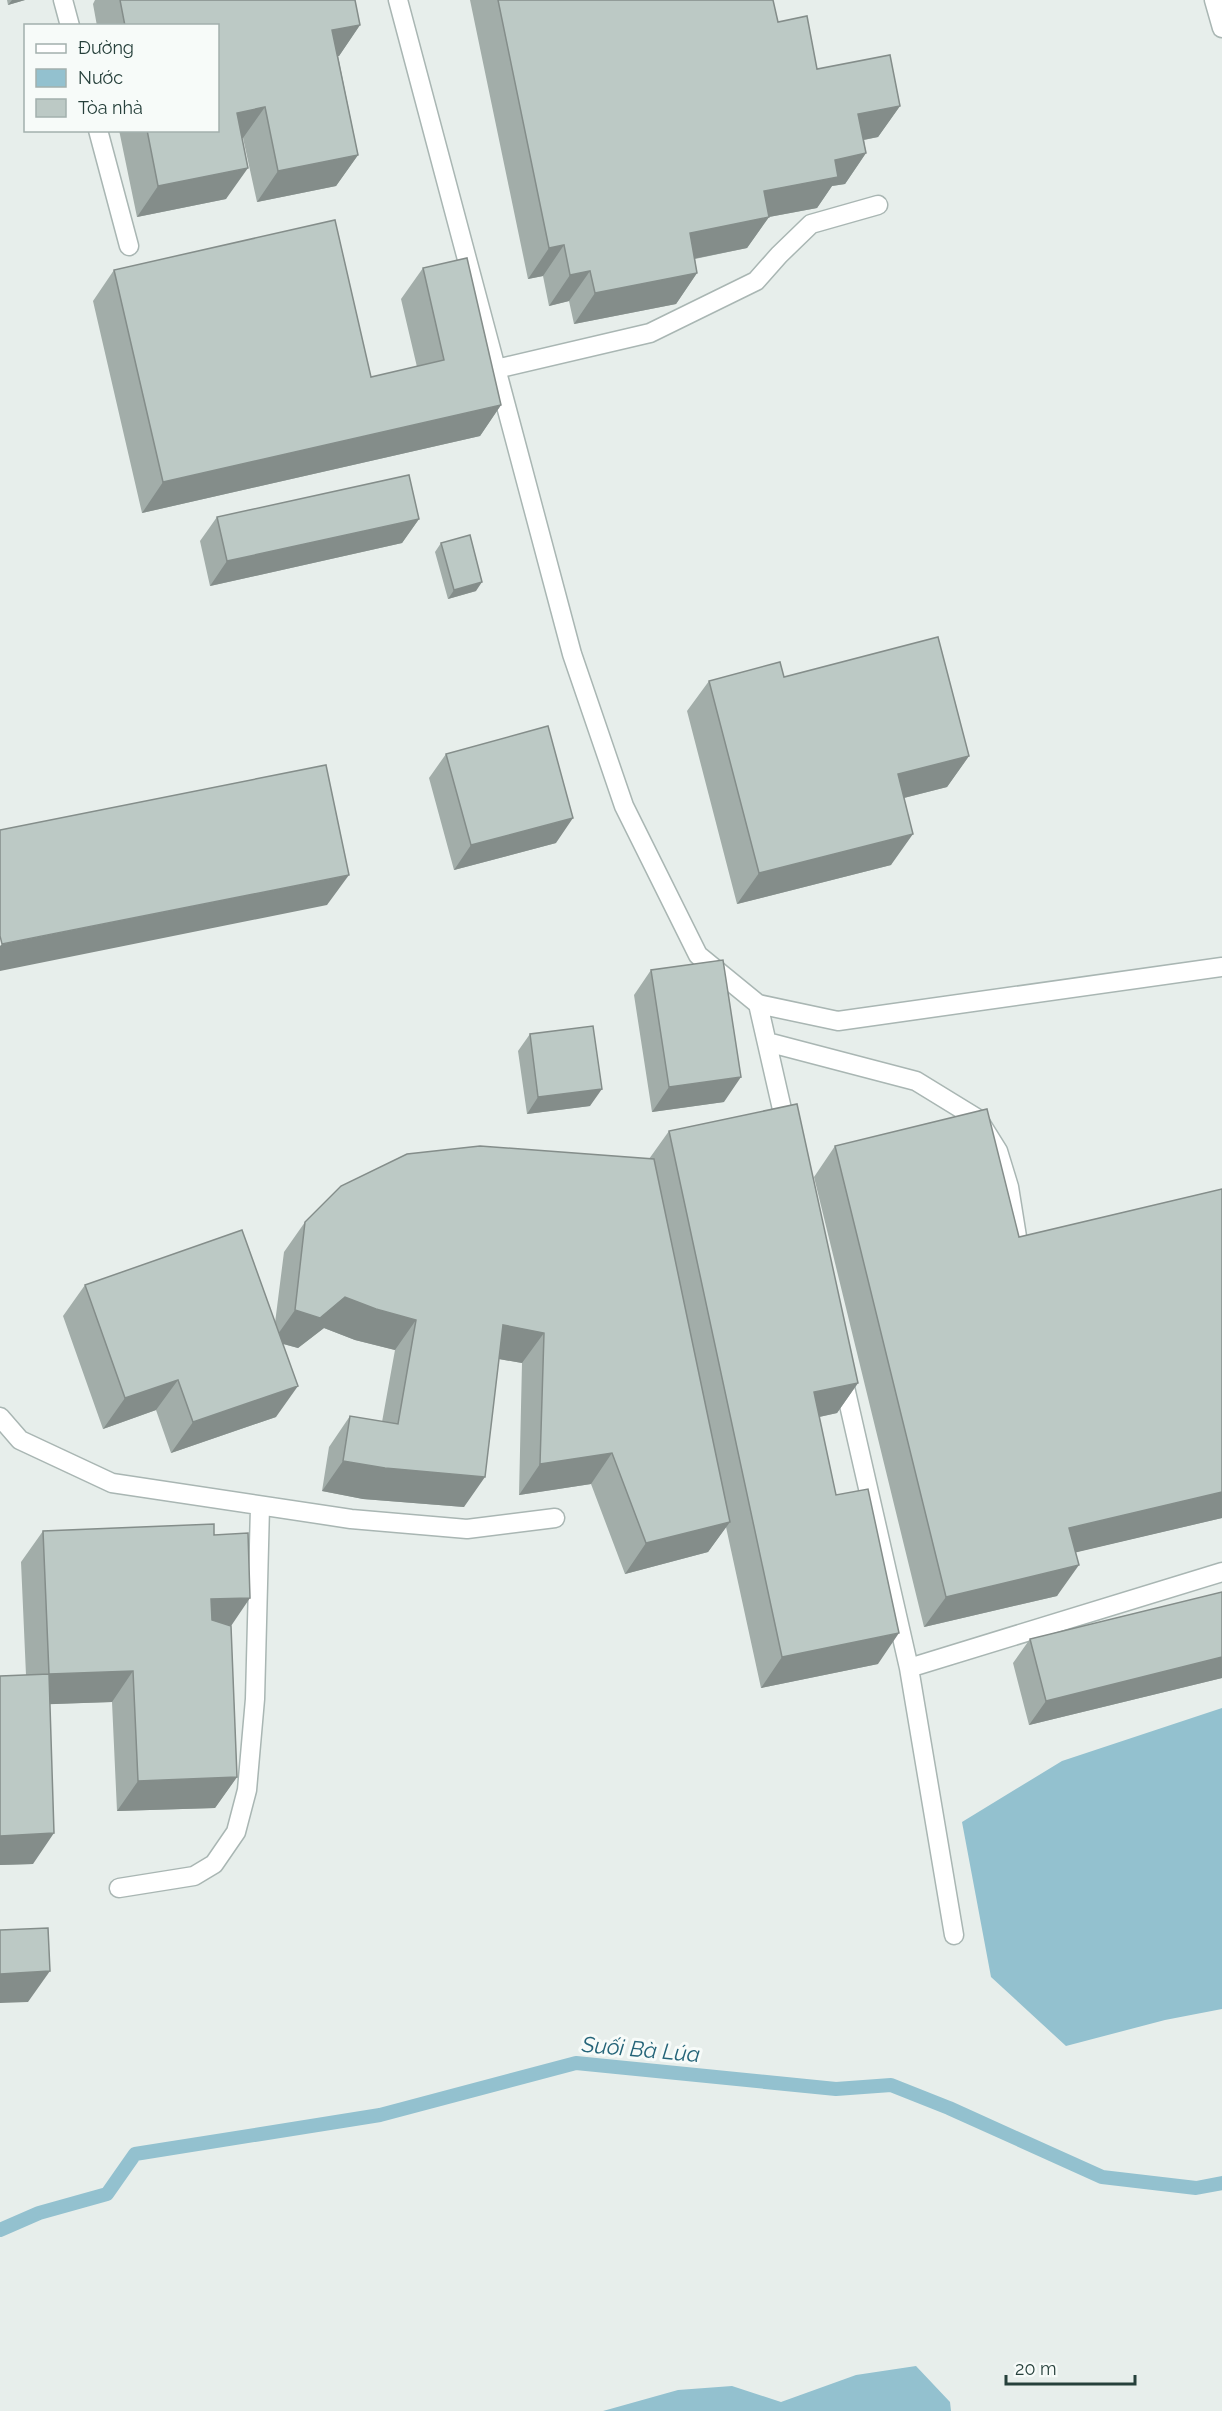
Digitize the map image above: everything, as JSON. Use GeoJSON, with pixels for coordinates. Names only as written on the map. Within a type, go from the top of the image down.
{"type":"FeatureCollection","features":[{"type":"Feature","properties":{"kind":"street"},"geometry":{"type":"LineString","coordinates":[[63,0],[69,24]]}},
{"type":"Feature","properties":{"kind":"street"},"geometry":{"type":"LineString","coordinates":[[398,0],[572,654],[624,806],[698,955],[758,1004],[838,1021],[1222,967]]}},
{"type":"Feature","properties":{"kind":"street"},"geometry":{"type":"LineString","coordinates":[[1214,0],[1222,28]]}},
{"type":"Feature","properties":{"kind":"street"},"geometry":{"type":"LineString","coordinates":[[99,132],[129,246]]}},
{"type":"Feature","properties":{"kind":"street"},"geometry":{"type":"LineString","coordinates":[[496,369],[650,333],[756,281],[811,224],[878,205]]}},
{"type":"Feature","properties":{"kind":"street"},"geometry":{"type":"LineString","coordinates":[[758,1004],[790,1147]]}},
{"type":"Feature","properties":{"kind":"street"},"geometry":{"type":"LineString","coordinates":[[767,1042],[916,1081],[978,1119],[998,1151],[1009,1187],[1017,1237]]}},
{"type":"Feature","properties":{"kind":"street"},"geometry":{"type":"LineString","coordinates":[[838,1357],[909,1668],[954,1935]]}},
{"type":"Feature","properties":{"kind":"street"},"geometry":{"type":"LineString","coordinates":[[0,1417],[20,1440],[112,1483],[351,1519],[467,1529],[555,1518]]}},
{"type":"Feature","properties":{"kind":"street"},"geometry":{"type":"LineString","coordinates":[[120,1888],[194,1876],[214,1864],[236,1832],[247,1790],[255,1699],[260,1507]]}},
{"type":"Feature","properties":{"kind":"street"},"geometry":{"type":"LineString","coordinates":[[909,1668],[1222,1572]]}},
{"type":"Feature","properties":{"kind":"water"},"geometry":{"type":"Polygon","coordinates":[[[1222,1708],[1222,2009],[1165,2020],[1066,2046],[991,1977],[962,1822],[1062,1761],[1222,1708]]]}},
{"type":"Feature","properties":{"kind":"water"},"geometry":{"type":"Polygon","coordinates":[[[916,2366],[950,2402],[951,2411],[603,2411],[678,2390],[732,2386],[781,2402],[856,2375],[916,2366]]]}},
{"type":"Feature","properties":{"kind":"building"},"geometry":{"type":"Polygon","coordinates":[[[120,0],[355,0],[360,25],[332,30],[358,155],[278,171],[265,107],[237,113],[248,168],[158,186],[147,132],[219,132],[219,24],[125,24],[120,0]]]}},
{"type":"Feature","properties":{"kind":"building"},"geometry":{"type":"Polygon","coordinates":[[[498,0],[773,0],[778,22],[807,16],[817,69],[890,55],[900,106],[858,114],[866,153],[835,160],[838,177],[764,191],[769,217],[690,233],[697,273],[595,293],[590,271],[570,275],[564,245],[549,248],[498,0]]]}},
{"type":"Feature","properties":{"kind":"building"},"geometry":{"type":"Polygon","coordinates":[[[335,220],[371,377],[444,360],[423,268],[467,258],[501,405],[163,482],[114,270],[335,220]]]}},
{"type":"Feature","properties":{"kind":"building"},"geometry":{"type":"Polygon","coordinates":[[[409,475],[419,519],[227,561],[217,517],[409,475]]]}},
{"type":"Feature","properties":{"kind":"building"},"geometry":{"type":"Polygon","coordinates":[[[470,535],[482,582],[454,590],[441,543],[470,535]]]}},
{"type":"Feature","properties":{"kind":"building"},"geometry":{"type":"Polygon","coordinates":[[[938,637],[969,756],[898,774],[913,834],[759,873],[709,681],[780,662],[784,677],[938,637]]]}},
{"type":"Feature","properties":{"kind":"building"},"geometry":{"type":"Polygon","coordinates":[[[548,726],[573,818],[471,845],[446,754],[548,726]]]}},
{"type":"Feature","properties":{"kind":"building"},"geometry":{"type":"Polygon","coordinates":[[[326,765],[349,875],[2,944],[0,936],[0,830],[326,765]]]}},
{"type":"Feature","properties":{"kind":"building"},"geometry":{"type":"Polygon","coordinates":[[[723,960],[741,1077],[669,1087],[651,970],[723,960]]]}},
{"type":"Feature","properties":{"kind":"building"},"geometry":{"type":"Polygon","coordinates":[[[593,1026],[602,1089],[538,1097],[530,1034],[593,1026]]]}},
{"type":"Feature","properties":{"kind":"building"},"geometry":{"type":"Polygon","coordinates":[[[797,1104],[858,1383],[814,1392],[836,1495],[868,1489],[899,1633],[782,1657],[669,1131],[797,1104]]]}},
{"type":"Feature","properties":{"kind":"building"},"geometry":{"type":"Polygon","coordinates":[[[987,1109],[1019,1237],[1222,1189],[1222,1492],[1069,1528],[1079,1565],[946,1597],[835,1146],[987,1109]]]}},
{"type":"Feature","properties":{"kind":"building"},"geometry":{"type":"Polygon","coordinates":[[[480,1146],[654,1159],[730,1522],[646,1543],[612,1453],[540,1464],[544,1333],[503,1325],[485,1477],[385,1468],[343,1461],[350,1416],[398,1424],[416,1320],[376,1309],[345,1297],[320,1318],[295,1310],[305,1222],[341,1186],[407,1154],[480,1146]]]}},
{"type":"Feature","properties":{"kind":"building"},"geometry":{"type":"Polygon","coordinates":[[[242,1230],[298,1386],[193,1422],[178,1380],[125,1398],[85,1285],[242,1230]]]}},
{"type":"Feature","properties":{"kind":"building"},"geometry":{"type":"Polygon","coordinates":[[[214,1524],[214,1535],[248,1533],[250,1598],[211,1599],[212,1620],[231,1626],[237,1777],[138,1781],[133,1671],[49,1674],[43,1531],[214,1524]]]}},
{"type":"Feature","properties":{"kind":"building"},"geometry":{"type":"Polygon","coordinates":[[[1222,1592],[1222,1657],[1046,1701],[1030,1639],[1222,1592]]]}},
{"type":"Feature","properties":{"kind":"building"},"geometry":{"type":"Polygon","coordinates":[[[49,1674],[54,1833],[0,1836],[0,1676],[49,1674]]]}},
{"type":"Feature","properties":{"kind":"building"},"geometry":{"type":"Polygon","coordinates":[[[48,1928],[50,1971],[0,1974],[0,1930],[48,1928]]]}},
{"type":"Feature","properties":{"kind":"waterway","name":"Suối Bà Lúa"},"geometry":{"type":"LineString","coordinates":[[0,2230],[39,2213],[107,2194],[135,2154],[380,2115],[576,2063],[836,2089],[891,2085],[949,2108],[1102,2177],[1196,2188],[1222,2183]]}}]}
